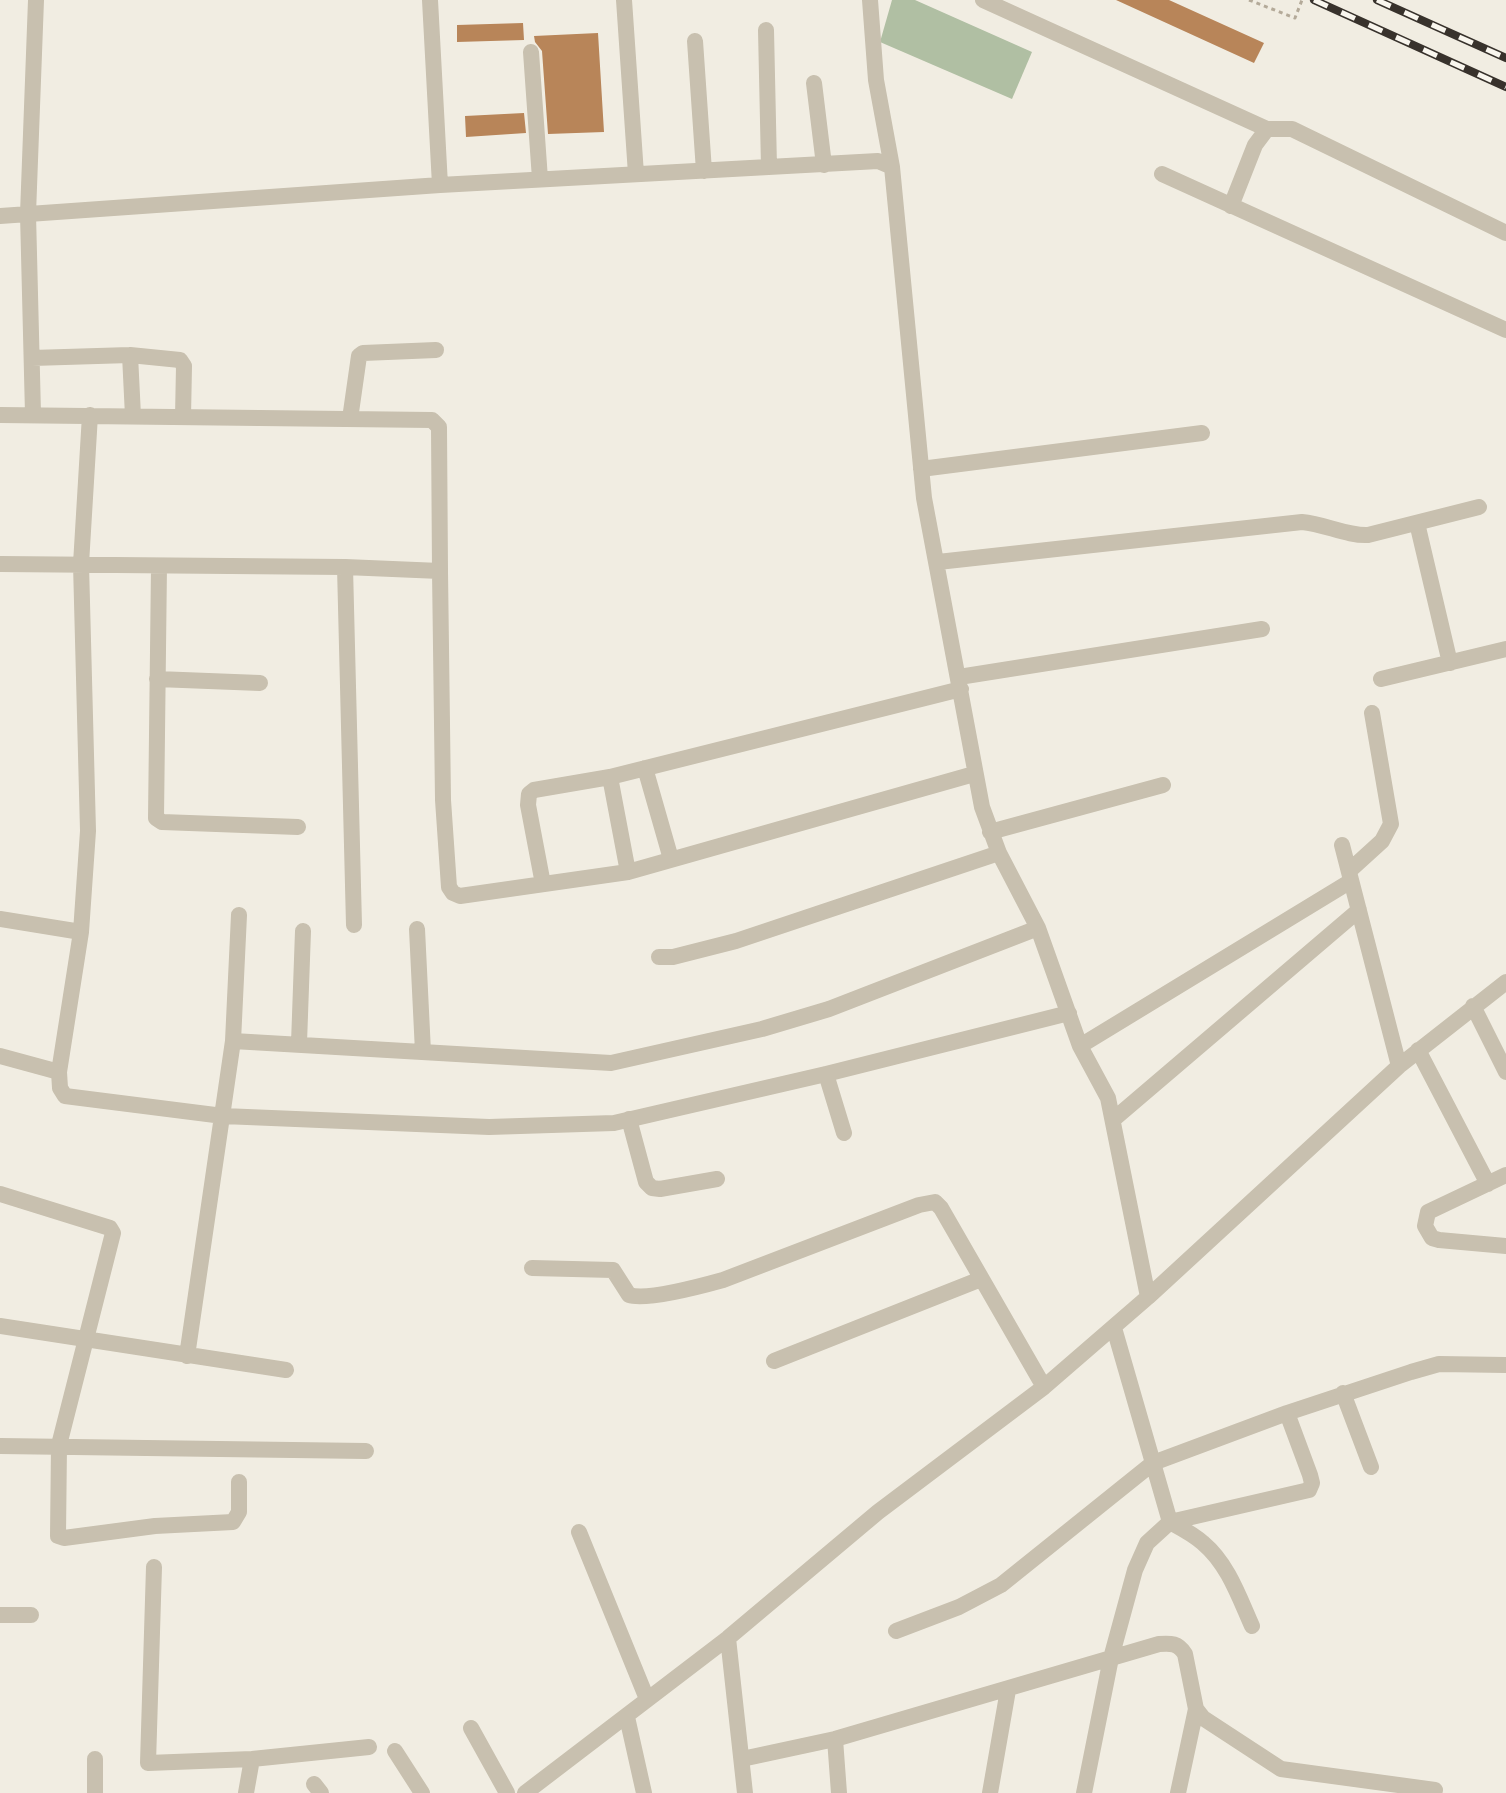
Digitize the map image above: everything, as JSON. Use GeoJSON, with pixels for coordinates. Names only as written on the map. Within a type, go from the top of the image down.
{"type":"FeatureCollection","features":[{"type":"Feature","properties":{"kind":"street"},"geometry":{"type":"LineString","coordinates":[[33,414],[28,214],[36,0]]}},
{"type":"Feature","properties":{"kind":"street"},"geometry":{"type":"LineString","coordinates":[[430,0],[440,185]]}},
{"type":"Feature","properties":{"kind":"street"},"geometry":{"type":"LineString","coordinates":[[624,0],[636,174]]}},
{"type":"Feature","properties":{"kind":"street"},"geometry":{"type":"LineString","coordinates":[[870,0],[876,80],[892,167],[921,469],[974,774],[990,832],[1038,928],[1080,1046],[1108,1098],[1148,1297]]}},
{"type":"Feature","properties":{"kind":"street"},"geometry":{"type":"LineString","coordinates":[[983,0],[1106,53],[1267,129],[1292,129],[1506,233]]}},
{"type":"Feature","properties":{"kind":"street"},"geometry":{"type":"LineString","coordinates":[[766,30],[769,167]]}},
{"type":"Feature","properties":{"kind":"street"},"geometry":{"type":"LineString","coordinates":[[695,41],[704,171]]}},
{"type":"Feature","properties":{"kind":"street"},"geometry":{"type":"LineString","coordinates":[[531,52],[540,179]]}},
{"type":"Feature","properties":{"kind":"street"},"geometry":{"type":"LineString","coordinates":[[814,83],[824,165]]}},
{"type":"Feature","properties":{"kind":"street"},"geometry":{"type":"LineString","coordinates":[[1231,206],[1255,145],[1267,129]]}},
{"type":"Feature","properties":{"kind":"street"},"geometry":{"type":"LineString","coordinates":[[0,216],[540,179],[878,161],[892,167]]}},
{"type":"Feature","properties":{"kind":"street"},"geometry":{"type":"LineString","coordinates":[[1162,174],[1506,330]]}},
{"type":"Feature","properties":{"kind":"street"},"geometry":{"type":"LineString","coordinates":[[350,419],[359,356],[363,353],[436,350]]}},
{"type":"Feature","properties":{"kind":"street"},"geometry":{"type":"LineString","coordinates":[[32,358],[130,355],[182,361],[183,417]]}},
{"type":"Feature","properties":{"kind":"street"},"geometry":{"type":"LineString","coordinates":[[130,355],[133,416]]}},
{"type":"Feature","properties":{"kind":"street"},"geometry":{"type":"LineString","coordinates":[[0,415],[432,420],[437,424],[443,800],[449,887],[453,893],[469,896],[628,872],[974,774]]}},
{"type":"Feature","properties":{"kind":"street"},"geometry":{"type":"LineString","coordinates":[[90,415],[81,564],[88,831],[81,932],[59,1072],[62,1094],[72,1098],[223,1116],[489,1127],[584,1125],[629,1119],[826,1074],[1069,1013]]}},
{"type":"Feature","properties":{"kind":"street"},"geometry":{"type":"LineString","coordinates":[[921,469],[1202,433]]}},
{"type":"Feature","properties":{"kind":"street"},"geometry":{"type":"LineString","coordinates":[[938,562],[1302,522],[1358,536],[1479,507]]}},
{"type":"Feature","properties":{"kind":"street"},"geometry":{"type":"LineString","coordinates":[[1417,523],[1450,663]]}},
{"type":"Feature","properties":{"kind":"street"},"geometry":{"type":"LineString","coordinates":[[0,564],[345,567],[440,571]]}},
{"type":"Feature","properties":{"kind":"street"},"geometry":{"type":"LineString","coordinates":[[159,566],[158,820],[298,827]]}},
{"type":"Feature","properties":{"kind":"street"},"geometry":{"type":"LineString","coordinates":[[345,567],[354,925]]}},
{"type":"Feature","properties":{"kind":"street"},"geometry":{"type":"LineString","coordinates":[[543,884],[528,805],[529,794],[534,790],[610,777],[960,683],[1262,629]]}},
{"type":"Feature","properties":{"kind":"street"},"geometry":{"type":"LineString","coordinates":[[1381,679],[1506,649]]}},
{"type":"Feature","properties":{"kind":"street"},"geometry":{"type":"LineString","coordinates":[[157,679],[260,683]]}},
{"type":"Feature","properties":{"kind":"street"},"geometry":{"type":"LineString","coordinates":[[1080,1046],[1350,876],[1382,841],[1391,824],[1372,713]]}},
{"type":"Feature","properties":{"kind":"street"},"geometry":{"type":"LineString","coordinates":[[645,768],[671,859]]}},
{"type":"Feature","properties":{"kind":"street"},"geometry":{"type":"LineString","coordinates":[[610,777],[628,872]]}},
{"type":"Feature","properties":{"kind":"street"},"geometry":{"type":"LineString","coordinates":[[990,832],[1163,785]]}},
{"type":"Feature","properties":{"kind":"street"},"geometry":{"type":"LineString","coordinates":[[1342,845],[1399,1066]]}},
{"type":"Feature","properties":{"kind":"street"},"geometry":{"type":"LineString","coordinates":[[659,957],[673,957],[736,941],[999,853]]}},
{"type":"Feature","properties":{"kind":"street"},"geometry":{"type":"LineString","coordinates":[[1114,1119],[1359,910]]}},
{"type":"Feature","properties":{"kind":"street"},"geometry":{"type":"LineString","coordinates":[[187,1356],[233,1041],[239,915]]}},
{"type":"Feature","properties":{"kind":"street"},"geometry":{"type":"LineString","coordinates":[[0,919],[81,932]]}},
{"type":"Feature","properties":{"kind":"street"},"geometry":{"type":"LineString","coordinates":[[233,1041],[611,1063],[762,1029],[829,1009],[1038,928]]}},
{"type":"Feature","properties":{"kind":"street"},"geometry":{"type":"LineString","coordinates":[[417,929],[423,1052]]}},
{"type":"Feature","properties":{"kind":"street"},"geometry":{"type":"LineString","coordinates":[[299,1043],[303,931]]}},
{"type":"Feature","properties":{"kind":"street"},"geometry":{"type":"LineString","coordinates":[[525,1793],[728,1638],[878,1512],[1044,1387],[1114,1328],[1399,1066],[1506,982]]}},
{"type":"Feature","properties":{"kind":"street"},"geometry":{"type":"LineString","coordinates":[[1473,1006],[1506,1072]]}},
{"type":"Feature","properties":{"kind":"street"},"geometry":{"type":"LineString","coordinates":[[1418,1050],[1488,1184]]}},
{"type":"Feature","properties":{"kind":"street"},"geometry":{"type":"LineString","coordinates":[[0,1056],[59,1072]]}},
{"type":"Feature","properties":{"kind":"street"},"geometry":{"type":"LineString","coordinates":[[826,1074],[844,1133]]}},
{"type":"Feature","properties":{"kind":"street"},"geometry":{"type":"LineString","coordinates":[[629,1119],[649,1186],[660,1189],[717,1179]]}},
{"type":"Feature","properties":{"kind":"street"},"geometry":{"type":"LineString","coordinates":[[1506,1175],[1428,1212],[1425,1226],[1432,1238],[1439,1240],[1506,1246]]}},
{"type":"Feature","properties":{"kind":"street"},"geometry":{"type":"LineString","coordinates":[[0,1194],[112,1231],[104,1276],[59,1445],[57,1532],[64,1538],[155,1526],[233,1522],[239,1512],[239,1482]]}},
{"type":"Feature","properties":{"kind":"street"},"geometry":{"type":"LineString","coordinates":[[532,1268],[613,1270],[632,1297],[692,1288],[723,1280],[929,1201],[935,1202],[1044,1387]]}},
{"type":"Feature","properties":{"kind":"street"},"geometry":{"type":"LineString","coordinates":[[774,1361],[981,1279]]}},
{"type":"Feature","properties":{"kind":"street"},"geometry":{"type":"LineString","coordinates":[[0,1326],[286,1370]]}},
{"type":"Feature","properties":{"kind":"street"},"geometry":{"type":"LineString","coordinates":[[1114,1328],[1170,1522],[1201,1541],[1215,1555],[1225,1568],[1252,1626]]}},
{"type":"Feature","properties":{"kind":"street"},"geometry":{"type":"LineString","coordinates":[[896,1631],[959,1607],[1001,1585],[1153,1463],[1343,1393],[1439,1364],[1506,1365]]}},
{"type":"Feature","properties":{"kind":"street"},"geometry":{"type":"LineString","coordinates":[[1343,1393],[1371,1467]]}},
{"type":"Feature","properties":{"kind":"street"},"geometry":{"type":"LineString","coordinates":[[1084,1793],[1111,1658],[1135,1570],[1147,1543],[1170,1522],[1309,1490],[1312,1483],[1310,1475],[1287,1413]]}},
{"type":"Feature","properties":{"kind":"street"},"geometry":{"type":"LineString","coordinates":[[0,1446],[366,1451]]}},
{"type":"Feature","properties":{"kind":"street"},"geometry":{"type":"LineString","coordinates":[[579,1532],[647,1699]]}},
{"type":"Feature","properties":{"kind":"street"},"geometry":{"type":"LineString","coordinates":[[154,1567],[148,1763],[252,1759],[369,1747]]}},
{"type":"Feature","properties":{"kind":"street"},"geometry":{"type":"LineString","coordinates":[[0,1615],[31,1615]]}},
{"type":"Feature","properties":{"kind":"street"},"geometry":{"type":"LineString","coordinates":[[728,1638],[745,1793]]}},
{"type":"Feature","properties":{"kind":"street"},"geometry":{"type":"LineString","coordinates":[[742,1759],[835,1739],[1159,1644],[1173,1643],[1185,1654],[1196,1709],[1178,1793]]}},
{"type":"Feature","properties":{"kind":"street"},"geometry":{"type":"LineString","coordinates":[[990,1793],[1008,1690]]}},
{"type":"Feature","properties":{"kind":"street"},"geometry":{"type":"LineString","coordinates":[[1196,1709],[1211,1725],[1281,1769],[1435,1792]]}},
{"type":"Feature","properties":{"kind":"street"},"geometry":{"type":"LineString","coordinates":[[627,1717],[644,1793]]}},
{"type":"Feature","properties":{"kind":"street"},"geometry":{"type":"LineString","coordinates":[[471,1728],[507,1793]]}},
{"type":"Feature","properties":{"kind":"street"},"geometry":{"type":"LineString","coordinates":[[835,1739],[839,1793]]}},
{"type":"Feature","properties":{"kind":"street"},"geometry":{"type":"LineString","coordinates":[[395,1751],[422,1793]]}},
{"type":"Feature","properties":{"kind":"street"},"geometry":{"type":"LineString","coordinates":[[95,1759],[95,1793]]}},
{"type":"Feature","properties":{"kind":"street"},"geometry":{"type":"LineString","coordinates":[[246,1793],[252,1759]]}},
{"type":"Feature","properties":{"kind":"path"},"geometry":{"type":"LineString","coordinates":[[1249,0],[1295,18],[1302,0]]}},
{"type":"Feature","properties":{"kind":"green space"},"geometry":{"type":"Polygon","coordinates":[[[892,0],[915,0],[1032,52],[1012,99],[880,42],[892,0]]]}},
{"type":"Feature","properties":{"kind":"building"},"geometry":{"type":"Polygon","coordinates":[[[1116,0],[1169,0],[1264,43],[1254,63],[1116,0]]]}},
{"type":"Feature","properties":{"kind":"building"},"geometry":{"type":"Polygon","coordinates":[[[523,23],[524,40],[457,42],[457,25],[523,23]]]}},
{"type":"Feature","properties":{"kind":"building"},"geometry":{"type":"Polygon","coordinates":[[[598,33],[604,132],[548,134],[542,51],[534,36],[598,33]]]}},
{"type":"Feature","properties":{"kind":"building"},"geometry":{"type":"Polygon","coordinates":[[[524,113],[526,133],[466,137],[465,116],[524,113]]]}},
{"type":"Feature","properties":{"kind":"railway"},"geometry":{"type":"LineString","coordinates":[[1314,0],[1506,87]]}},
{"type":"Feature","properties":{"kind":"railway"},"geometry":{"type":"LineString","coordinates":[[1377,0],[1506,58]]}}]}
